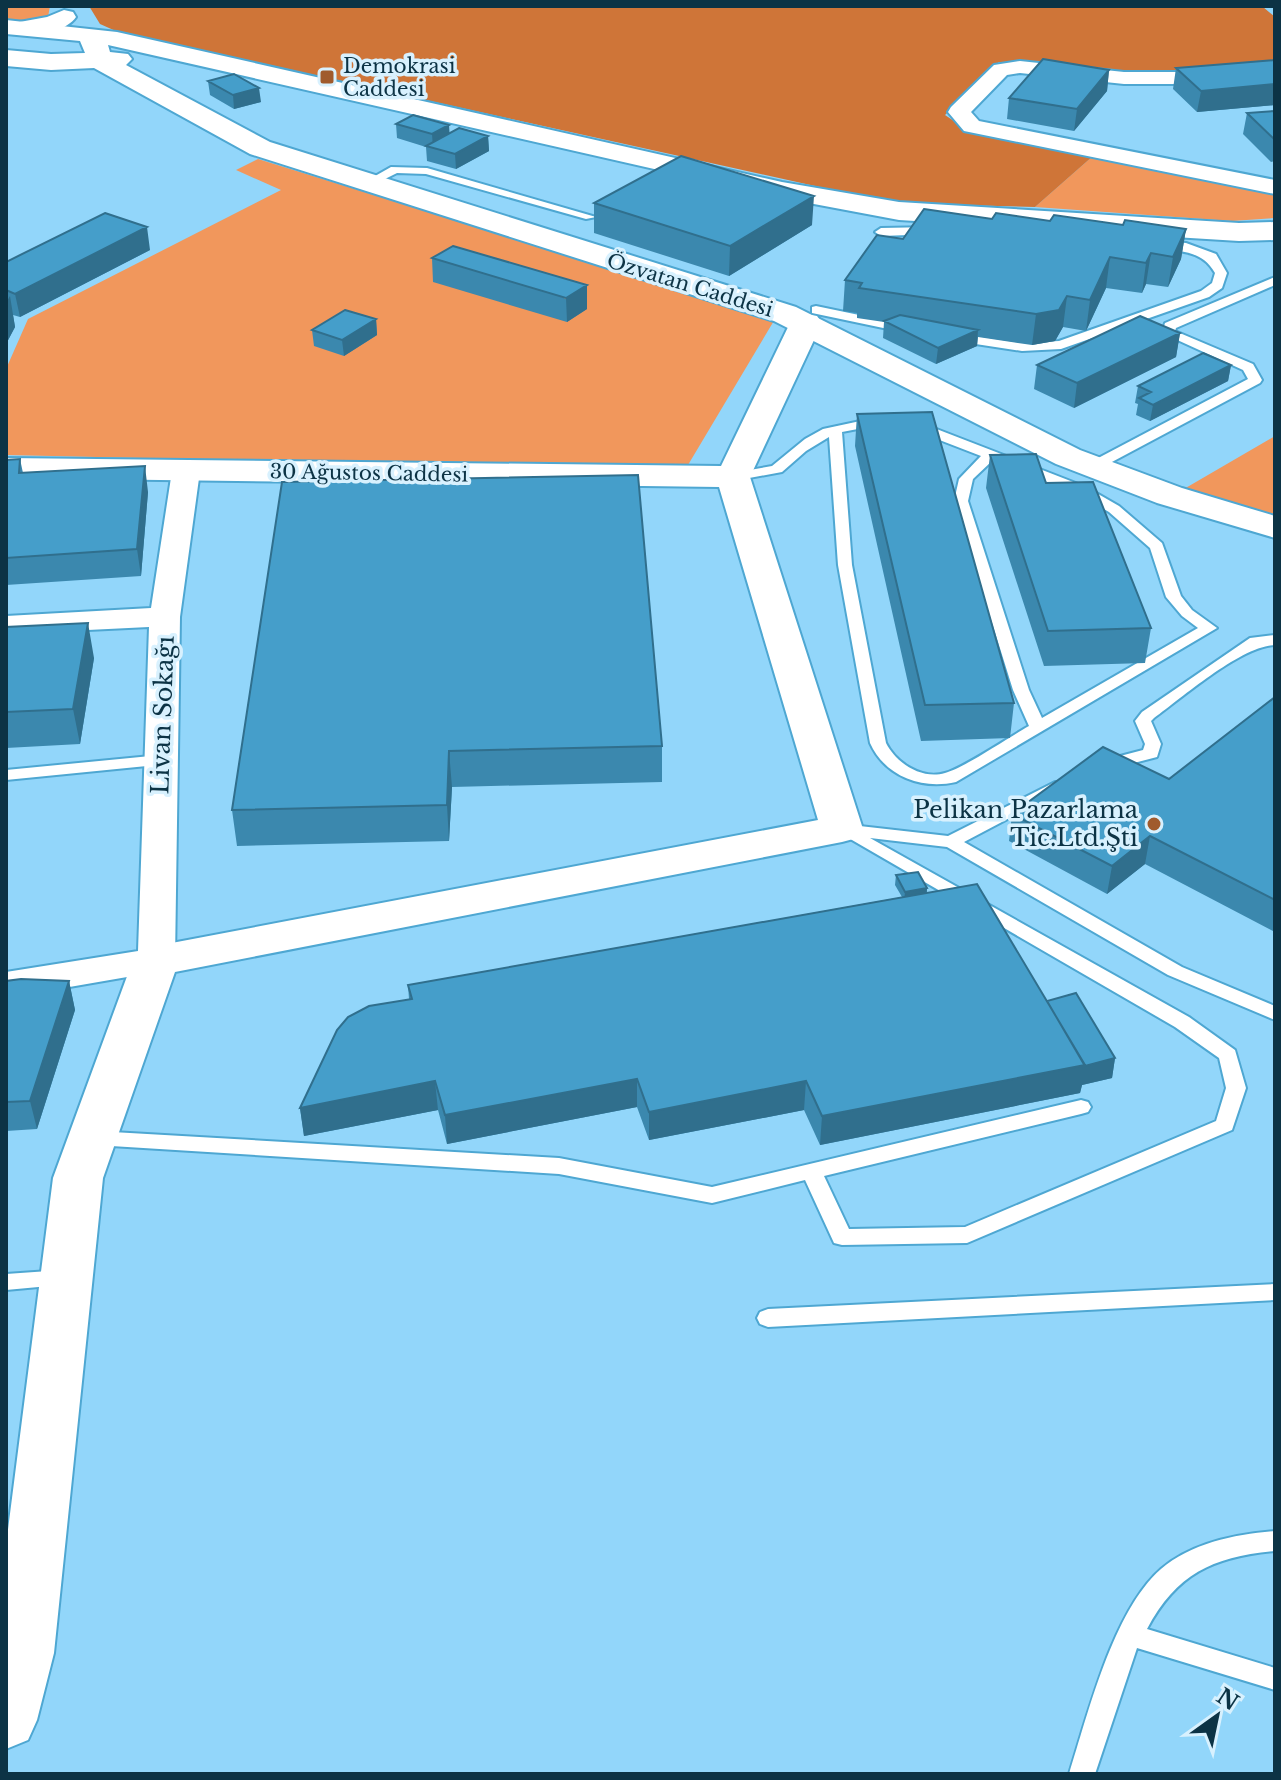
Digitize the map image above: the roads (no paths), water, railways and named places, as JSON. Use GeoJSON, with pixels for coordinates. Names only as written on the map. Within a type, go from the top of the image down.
{"type":"FeatureCollection","features":[{"type":"Feature","properties":{"kind":"main road"},"geometry":{"type":"LineString","coordinates":[[12,30],[54,23],[62,12]]}},
{"type":"Feature","properties":{"kind":"main road","name":"Özvatan Caddesi"},"geometry":{"type":"LineString","coordinates":[[62,12],[93,48],[140,84],[260,148],[367,184],[811,316],[1001,426],[1090,468],[1168,497],[1275,527]]}},
{"type":"Feature","properties":{"kind":"main road"},"geometry":{"type":"LineString","coordinates":[[12,30],[852,204],[937,214],[1239,232],[1275,231]]}},
{"type":"Feature","properties":{"kind":"main road"},"geometry":{"type":"LineString","coordinates":[[13,59],[51,62],[93,48],[198,66],[853,214],[942,224],[1239,243],[1275,242]]}},
{"type":"Feature","properties":{"kind":"main road"},"geometry":{"type":"LineString","coordinates":[[13,59],[80,77],[187,125],[260,148]]}},
{"type":"Feature","properties":{"kind":"main road"},"geometry":{"type":"LineString","coordinates":[[140,84],[142,74],[152,69],[198,66]]}},
{"type":"Feature","properties":{"kind":"main road"},"geometry":{"type":"LineString","coordinates":[[6,1720],[23,1653],[78,1178],[156,960],[842,829],[733,477],[811,316]]}},
{"type":"Feature","properties":{"kind":"main road","name":"30 Ağustos Caddesi"},"geometry":{"type":"LineString","coordinates":[[6,468],[733,477]]}},
{"type":"Feature","properties":{"kind":"street"},"geometry":{"type":"LineString","coordinates":[[1275,71],[1194,78],[1124,78],[1020,67],[1001,69],[959,112],[972,126],[1275,187]]}},
{"type":"Feature","properties":{"kind":"street","name":"Livan Sokağı"},"geometry":{"type":"LineString","coordinates":[[156,960],[165,617],[186,471]]}},
{"type":"Feature","properties":{"kind":"street"},"geometry":{"type":"LineString","coordinates":[[6,625],[165,617]]}},
{"type":"Feature","properties":{"kind":"street"},"geometry":{"type":"LineString","coordinates":[[6,985],[156,960]]}},
{"type":"Feature","properties":{"kind":"lane"},"geometry":{"type":"LineString","coordinates":[[367,184],[395,169],[427,171],[590,217]]}},
{"type":"Feature","properties":{"kind":"lane"},"geometry":{"type":"LineString","coordinates":[[881,232],[952,232]]}},
{"type":"Feature","properties":{"kind":"lane"},"geometry":{"type":"LineString","coordinates":[[944,335],[1022,347],[1061,345],[1205,294],[1220,281],[1221,273],[1207,254],[1186,247],[1154,245]]}},
{"type":"Feature","properties":{"kind":"lane"},"geometry":{"type":"LineString","coordinates":[[1090,468],[1255,380],[1248,367],[1168,333],[1170,326],[1275,281]]}},
{"type":"Feature","properties":{"kind":"lane"},"geometry":{"type":"LineString","coordinates":[[811,316],[914,330]]}},
{"type":"Feature","properties":{"kind":"lane"},"geometry":{"type":"LineString","coordinates":[[733,477],[774,470],[810,441],[835,430],[859,423],[898,422],[942,433],[1081,490],[1128,519],[1157,546],[1162,567],[1180,605],[1209,628],[955,775],[926,779],[906,772],[881,752],[845,565],[835,430]]}},
{"type":"Feature","properties":{"kind":"lane"},"geometry":{"type":"LineString","coordinates":[[992,454],[968,474],[961,491],[961,501],[1021,690],[1038,728]]}},
{"type":"Feature","properties":{"kind":"lane"},"geometry":{"type":"LineString","coordinates":[[1094,767],[1139,759],[1151,753],[1153,744],[1143,721],[1148,715],[1237,652],[1256,641],[1275,640]]}},
{"type":"Feature","properties":{"kind":"lane"},"geometry":{"type":"LineString","coordinates":[[6,775],[161,760]]}},
{"type":"Feature","properties":{"kind":"lane"},"geometry":{"type":"LineString","coordinates":[[951,842],[1066,782]]}},
{"type":"Feature","properties":{"kind":"lane"},"geometry":{"type":"LineString","coordinates":[[842,829],[951,842],[1175,971],[1275,1013]]}},
{"type":"Feature","properties":{"kind":"lane"},"geometry":{"type":"LineString","coordinates":[[811,1171],[842,1237],[967,1235],[1225,1125],[1236,1088],[1228,1055],[1182,1022],[842,829]]}},
{"type":"Feature","properties":{"kind":"lane"},"geometry":{"type":"LineString","coordinates":[[92,1138],[559,1166],[712,1195],[1081,1107]]}},
{"type":"Feature","properties":{"kind":"lane"},"geometry":{"type":"LineString","coordinates":[[6,1282],[67,1278]]}},
{"type":"Feature","properties":{"kind":"lane"},"geometry":{"type":"LineString","coordinates":[[768,1318],[1275,1292]]}},
{"type":"Feature","properties":{"kind":"lane"},"geometry":{"type":"LineString","coordinates":[[1082,1774],[1131,1635],[1160,1586],[1196,1559],[1253,1542],[1275,1541]]}},
{"type":"Feature","properties":{"kind":"lane"},"geometry":{"type":"LineString","coordinates":[[1131,1635],[1275,1679]]}},
{"type":"Feature","properties":{"kind":"place","name":"Demokrasi Caddesi"},"geometry":{"type":"Point","coordinates":[327,77]}},
{"type":"Feature","properties":{"kind":"place","name":"Pelikan Pazarlama Tic.Ltd.Şti"},"geometry":{"type":"Point","coordinates":[1154,824]}}]}
